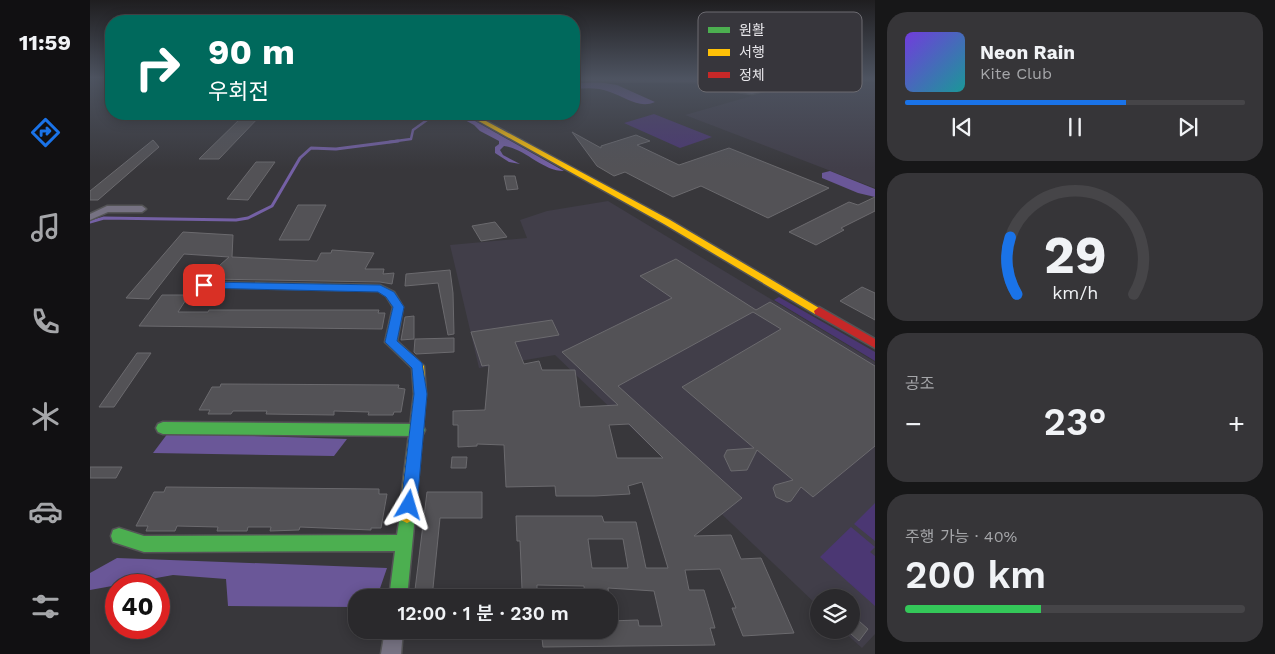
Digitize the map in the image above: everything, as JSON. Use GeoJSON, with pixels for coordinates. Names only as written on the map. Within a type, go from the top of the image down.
{"type":"FeatureCollection","features":[{"type":"Feature","properties":{"kind":"street"},"geometry":{"type":"LineString","coordinates":[[480,120],[667,222],[875,344]]}},
{"type":"Feature","properties":{"kind":"street"},"geometry":{"type":"LineString","coordinates":[[90,216],[107,209],[119,201]]}},
{"type":"Feature","properties":{"kind":"street"},"geometry":{"type":"LineString","coordinates":[[107,209],[142,209]]}},
{"type":"Feature","properties":{"kind":"street"},"geometry":{"type":"LineString","coordinates":[[204,285],[380,288],[390,294],[398,307],[391,342],[418,366],[420,394],[418,430],[399,589]]}},
{"type":"Feature","properties":{"kind":"street"},"geometry":{"type":"LineString","coordinates":[[164,428],[418,430]]}},
{"type":"Feature","properties":{"kind":"street"},"geometry":{"type":"LineString","coordinates":[[118,536],[144,544],[404,543]]}},
{"type":"Feature","properties":{"kind":"street"},"geometry":{"type":"LineString","coordinates":[[391,654],[393,639]]}},
{"type":"Feature","properties":{"kind":"shaded area"},"geometry":{"type":"Polygon","coordinates":[[[708,109],[875,109],[875,188],[685,115],[708,109]]]}},
{"type":"Feature","properties":{"kind":"shaded area"},"geometry":{"type":"Polygon","coordinates":[[[654,114],[712,137],[680,148],[624,123],[654,114]]]}},
{"type":"Feature","properties":{"kind":"shaded area"},"geometry":{"type":"Polygon","coordinates":[[[465,120],[473,120],[564,171],[548,168],[520,151],[504,146],[500,150],[503,155],[520,164],[509,162],[495,153],[495,147],[499,144],[499,141],[480,131],[465,120]]]}},
{"type":"Feature","properties":{"kind":"shaded area"},"geometry":{"type":"Polygon","coordinates":[[[830,171],[875,189],[875,197],[858,193],[822,178],[822,173],[830,171]]]}},
{"type":"Feature","properties":{"kind":"shaded area"},"geometry":{"type":"Polygon","coordinates":[[[608,201],[875,362],[875,634],[862,648],[852,639],[860,639],[860,589],[810,589],[810,598],[555,355],[479,368],[450,245],[527,238],[520,220],[547,211],[608,201]]]}},
{"type":"Feature","properties":{"kind":"shaded area"},"geometry":{"type":"Polygon","coordinates":[[[779,297],[875,352],[875,361],[774,300],[779,297]]]}},
{"type":"Feature","properties":{"kind":"shaded area"},"geometry":{"type":"Polygon","coordinates":[[[168,433],[347,439],[334,456],[153,453],[168,433]]]}},
{"type":"Feature","properties":{"kind":"shaded area"},"geometry":{"type":"Polygon","coordinates":[[[875,503],[875,541],[854,524],[875,503]]]}},
{"type":"Feature","properties":{"kind":"shaded area"},"geometry":{"type":"Polygon","coordinates":[[[851,527],[875,547],[870,552],[875,556],[875,606],[860,593],[860,589],[856,589],[820,557],[851,527]]]}},
{"type":"Feature","properties":{"kind":"shaded area"},"geometry":{"type":"Polygon","coordinates":[[[117,558],[387,568],[380,589],[348,589],[348,607],[228,606],[226,579],[170,576],[170,574],[105,574],[105,587],[90,590],[90,573],[117,558]]]}},
{"type":"Feature","properties":{"kind":"building"},"geometry":{"type":"Polygon","coordinates":[[[239,120],[256,120],[219,159],[199,159],[239,120]]]}},
{"type":"Feature","properties":{"kind":"building"},"geometry":{"type":"Polygon","coordinates":[[[572,132],[601,148],[601,146],[636,135],[650,141],[637,145],[679,165],[729,148],[829,188],[768,218],[701,186],[673,197],[625,172],[614,176],[597,166],[572,132]]]}},
{"type":"Feature","properties":{"kind":"building"},"geometry":{"type":"Polygon","coordinates":[[[153,140],[159,147],[98,200],[90,200],[90,191],[153,140]]]}},
{"type":"Feature","properties":{"kind":"building"},"geometry":{"type":"Polygon","coordinates":[[[256,162],[275,162],[248,200],[227,199],[256,162]]]}},
{"type":"Feature","properties":{"kind":"building"},"geometry":{"type":"Polygon","coordinates":[[[504,176],[515,176],[518,189],[507,190],[504,176]]]}},
{"type":"Feature","properties":{"kind":"building"},"geometry":{"type":"Polygon","coordinates":[[[875,197],[875,211],[841,228],[844,230],[816,245],[789,232],[849,202],[858,205],[875,197]]]}},
{"type":"Feature","properties":{"kind":"building"},"geometry":{"type":"Polygon","coordinates":[[[298,205],[326,205],[309,240],[279,240],[298,205]]]}},
{"type":"Feature","properties":{"kind":"building"},"geometry":{"type":"Polygon","coordinates":[[[495,222],[507,237],[481,241],[472,226],[495,222]]]}},
{"type":"Feature","properties":{"kind":"building"},"geometry":{"type":"Polygon","coordinates":[[[183,232],[233,235],[232,257],[317,261],[321,253],[331,253],[332,250],[374,253],[365,269],[384,269],[383,274],[394,273],[392,284],[380,282],[210,279],[220,265],[229,257],[184,254],[149,299],[126,298],[183,232]]]}},
{"type":"Feature","properties":{"kind":"building"},"geometry":{"type":"Polygon","coordinates":[[[676,259],[756,310],[770,302],[875,366],[875,446],[813,497],[801,487],[791,501],[787,502],[776,497],[773,488],[775,485],[793,480],[757,450],[747,470],[731,471],[724,456],[727,450],[754,448],[682,387],[781,329],[753,312],[618,386],[742,498],[694,536],[731,535],[741,559],[761,558],[794,633],[743,636],[732,608],[736,608],[720,569],[685,570],[689,590],[704,590],[715,628],[710,628],[715,645],[543,647],[542,639],[618,639],[618,621],[638,620],[639,626],[662,626],[654,591],[608,588],[584,589],[584,586],[537,585],[537,589],[522,589],[520,541],[517,541],[516,516],[602,516],[604,522],[636,522],[646,568],[668,568],[642,482],[628,486],[630,494],[595,496],[556,496],[555,486],[506,487],[504,445],[477,444],[477,446],[458,447],[458,425],[453,425],[453,411],[485,410],[489,365],[482,366],[471,332],[552,320],[559,335],[515,342],[524,364],[539,361],[542,370],[575,370],[580,407],[618,405],[562,352],[672,298],[640,276],[676,259]],[[629,424],[609,425],[617,458],[663,458],[629,424]],[[588,539],[592,568],[628,568],[623,539],[588,539]]]}},
{"type":"Feature","properties":{"kind":"building"},"geometry":{"type":"Polygon","coordinates":[[[450,270],[453,293],[454,334],[448,335],[438,283],[405,286],[406,274],[450,270]]]}},
{"type":"Feature","properties":{"kind":"building"},"geometry":{"type":"Polygon","coordinates":[[[862,287],[875,293],[875,320],[840,301],[862,287]]]}},
{"type":"Feature","properties":{"kind":"building"},"geometry":{"type":"Polygon","coordinates":[[[162,295],[189,295],[178,312],[208,312],[209,310],[379,310],[378,313],[385,313],[382,329],[139,326],[162,295]]]}},
{"type":"Feature","properties":{"kind":"building"},"geometry":{"type":"Polygon","coordinates":[[[414,316],[414,339],[401,340],[405,317],[414,316]]]}},
{"type":"Feature","properties":{"kind":"building"},"geometry":{"type":"Polygon","coordinates":[[[454,338],[454,352],[416,354],[414,352],[415,339],[454,338]]]}},
{"type":"Feature","properties":{"kind":"building"},"geometry":{"type":"Polygon","coordinates":[[[137,353],[151,353],[114,407],[99,407],[137,353]]]}},
{"type":"Feature","properties":{"kind":"building"},"geometry":{"type":"Polygon","coordinates":[[[221,384],[399,385],[398,388],[405,389],[401,412],[394,412],[393,415],[368,415],[369,412],[334,411],[334,415],[266,414],[267,411],[233,411],[231,414],[208,414],[210,410],[199,410],[212,387],[220,387],[221,384]]]}},
{"type":"Feature","properties":{"kind":"building"},"geometry":{"type":"Polygon","coordinates":[[[452,457],[467,457],[466,468],[451,468],[452,457]]]}},
{"type":"Feature","properties":{"kind":"building"},"geometry":{"type":"Polygon","coordinates":[[[90,467],[122,467],[116,478],[90,478],[90,467]]]}},
{"type":"Feature","properties":{"kind":"building"},"geometry":{"type":"Polygon","coordinates":[[[166,487],[379,489],[379,494],[387,494],[381,528],[371,528],[371,530],[300,527],[299,530],[270,531],[271,527],[248,527],[247,531],[217,531],[218,527],[177,526],[175,531],[146,531],[148,526],[136,526],[154,492],[164,492],[166,487]]]}},
{"type":"Feature","properties":{"kind":"building"},"geometry":{"type":"Polygon","coordinates":[[[427,492],[482,492],[482,518],[440,518],[433,589],[415,589],[427,492]]]}},
{"type":"Feature","properties":{"kind":"building"},"geometry":{"type":"Polygon","coordinates":[[[860,622],[868,629],[859,641],[857,639],[860,639],[860,622]]]}},
{"type":"Feature","properties":{"kind":"waterway"},"geometry":{"type":"LineString","coordinates":[[389,142],[411,139],[413,130],[427,120]]}},
{"type":"Feature","properties":{"kind":"waterway"},"geometry":{"type":"LineString","coordinates":[[90,222],[104,218],[236,220],[248,218],[272,206],[300,158],[311,148],[336,149],[398,141]]}},
{"type":"Feature","properties":{"kind":"traffic: fast"},"geometry":{"type":"LineString","coordinates":[[163,428],[418,430]]}},
{"type":"Feature","properties":{"kind":"traffic: fast"},"geometry":{"type":"LineString","coordinates":[[399,589],[407,515]]}},
{"type":"Feature","properties":{"kind":"traffic: fast"},"geometry":{"type":"LineString","coordinates":[[119,536],[144,544],[404,543]]}},
{"type":"Feature","properties":{"kind":"traffic: slow"},"geometry":{"type":"LineString","coordinates":[[480,120],[667,222],[819,311]]}},
{"type":"Feature","properties":{"kind":"traffic: slow"},"geometry":{"type":"LineString","coordinates":[[204,285],[380,288],[390,294],[398,307],[391,342],[418,366],[420,394],[407,515]]}},
{"type":"Feature","properties":{"kind":"traffic: jam"},"geometry":{"type":"LineString","coordinates":[[819,311],[875,344]]}},
{"type":"Feature","properties":{"kind":"route"},"geometry":{"type":"LineString","coordinates":[[204,285],[380,288],[390,294],[398,307],[391,342],[418,366],[420,394],[418,430],[409,505]]}}]}
